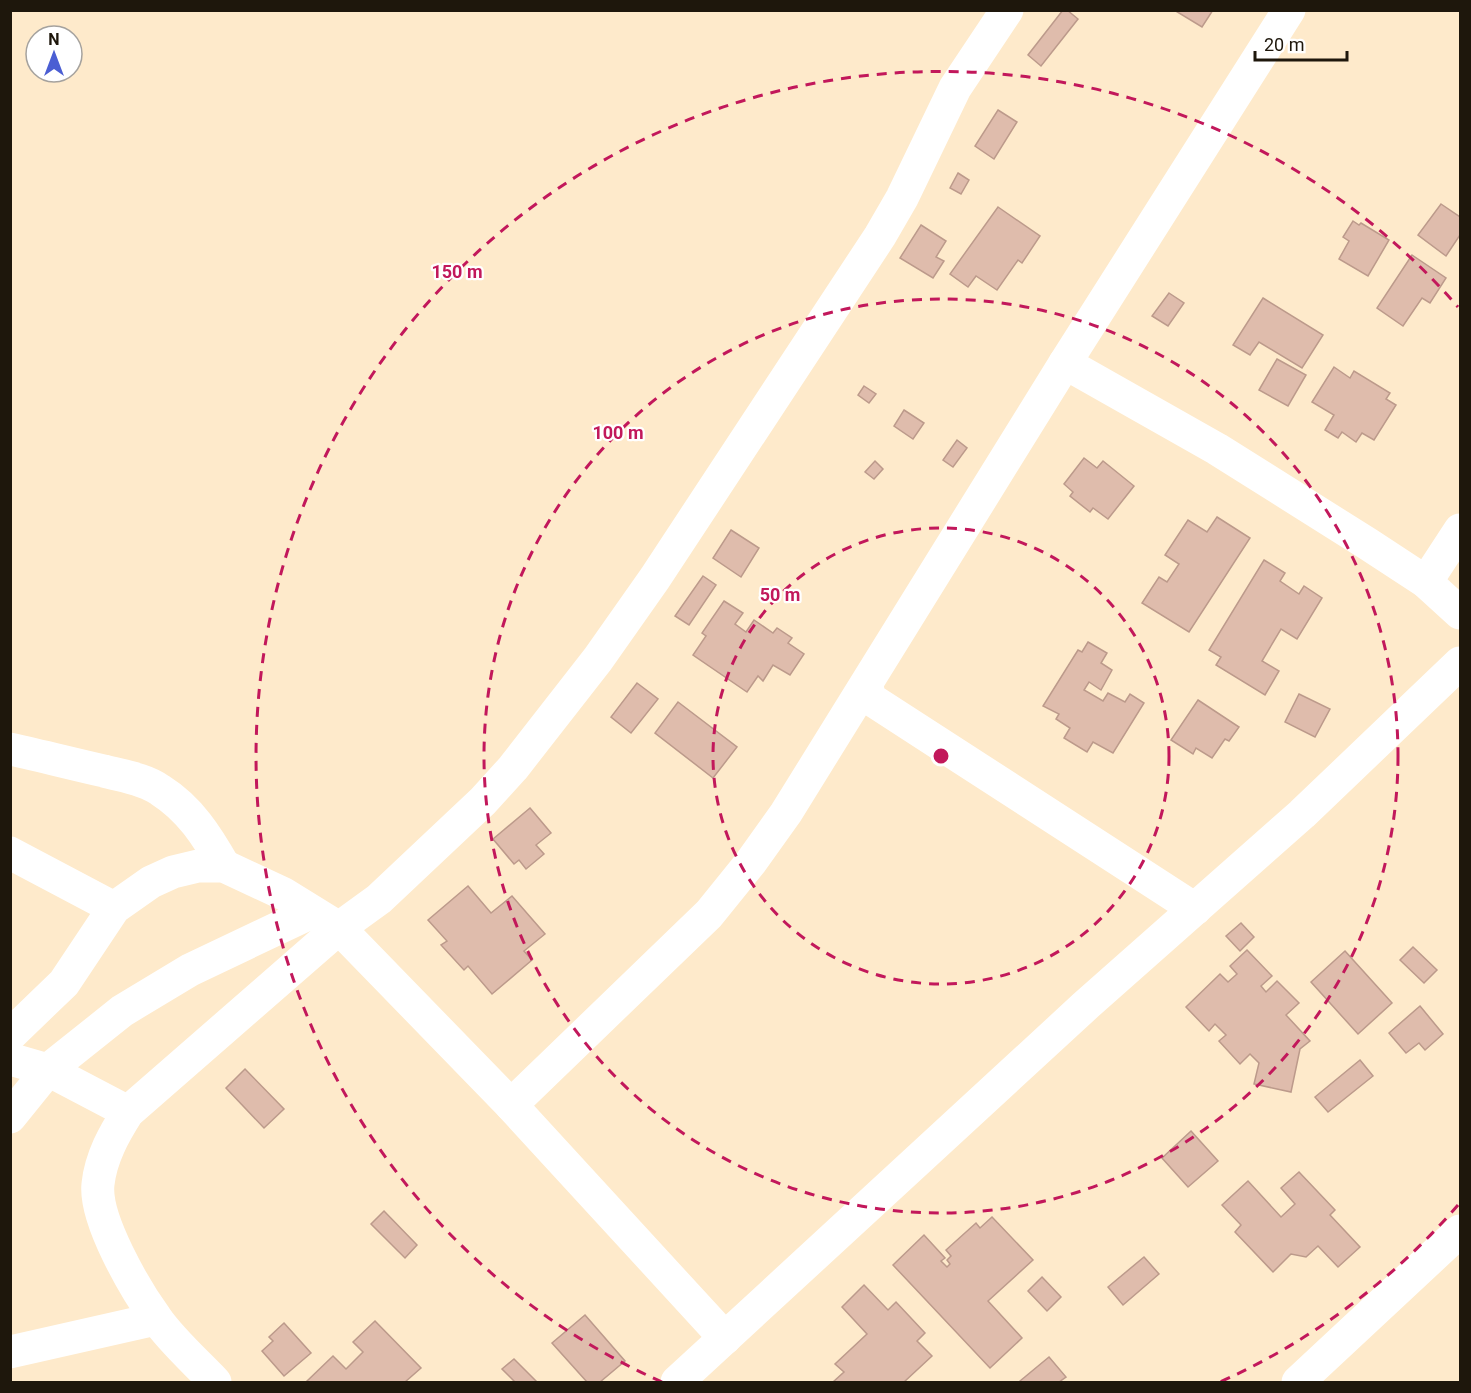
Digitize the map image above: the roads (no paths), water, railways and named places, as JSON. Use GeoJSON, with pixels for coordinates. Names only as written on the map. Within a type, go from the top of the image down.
{"type":"FeatureCollection","features":[{"type":"Feature","properties":{"kind":"street"},"geometry":{"type":"LineString","coordinates":[[202,1378],[156,1319],[123,1263],[100,1209],[98,1184],[112,1137],[128,1113],[339,928],[380,898],[483,801],[513,768],[598,659],[655,578],[880,236],[902,198],[955,88],[1007,10]]}},
{"type":"Feature","properties":{"kind":"street"},"geometry":{"type":"LineString","coordinates":[[511,1105],[709,914],[751,862],[786,813],[1065,363],[1289,10]]}},
{"type":"Feature","properties":{"kind":"street"},"geometry":{"type":"LineString","coordinates":[[1065,363],[1217,449],[1426,582],[1461,613]]}},
{"type":"Feature","properties":{"kind":"street"},"geometry":{"type":"LineString","coordinates":[[1426,582],[1461,530]]}},
{"type":"Feature","properties":{"kind":"street"},"geometry":{"type":"LineString","coordinates":[[677,1383],[917,1160],[1302,814],[1461,663]]}},
{"type":"Feature","properties":{"kind":"street"},"geometry":{"type":"LineString","coordinates":[[867,684],[869,698],[1195,909]]}},
{"type":"Feature","properties":{"kind":"street"},"geometry":{"type":"LineString","coordinates":[[10,749],[111,773],[159,789],[187,812],[204,831],[224,866]]}},
{"type":"Feature","properties":{"kind":"street"},"geometry":{"type":"LineString","coordinates":[[10,853],[114,908]]}},
{"type":"Feature","properties":{"kind":"street"},"geometry":{"type":"LineString","coordinates":[[10,1035],[64,983],[114,908],[151,882],[173,872],[198,866],[224,866],[275,889],[339,928],[511,1105],[725,1338]]}},
{"type":"Feature","properties":{"kind":"street"},"geometry":{"type":"LineString","coordinates":[[10,1117],[48,1070],[122,1011],[190,970],[312,912]]}},
{"type":"Feature","properties":{"kind":"street"},"geometry":{"type":"LineString","coordinates":[[10,1059],[48,1070],[128,1113]]}},
{"type":"Feature","properties":{"kind":"street"},"geometry":{"type":"LineString","coordinates":[[1298,1383],[1461,1231]]}},
{"type":"Feature","properties":{"kind":"street"},"geometry":{"type":"LineString","coordinates":[[10,1352],[156,1319]]}}]}
